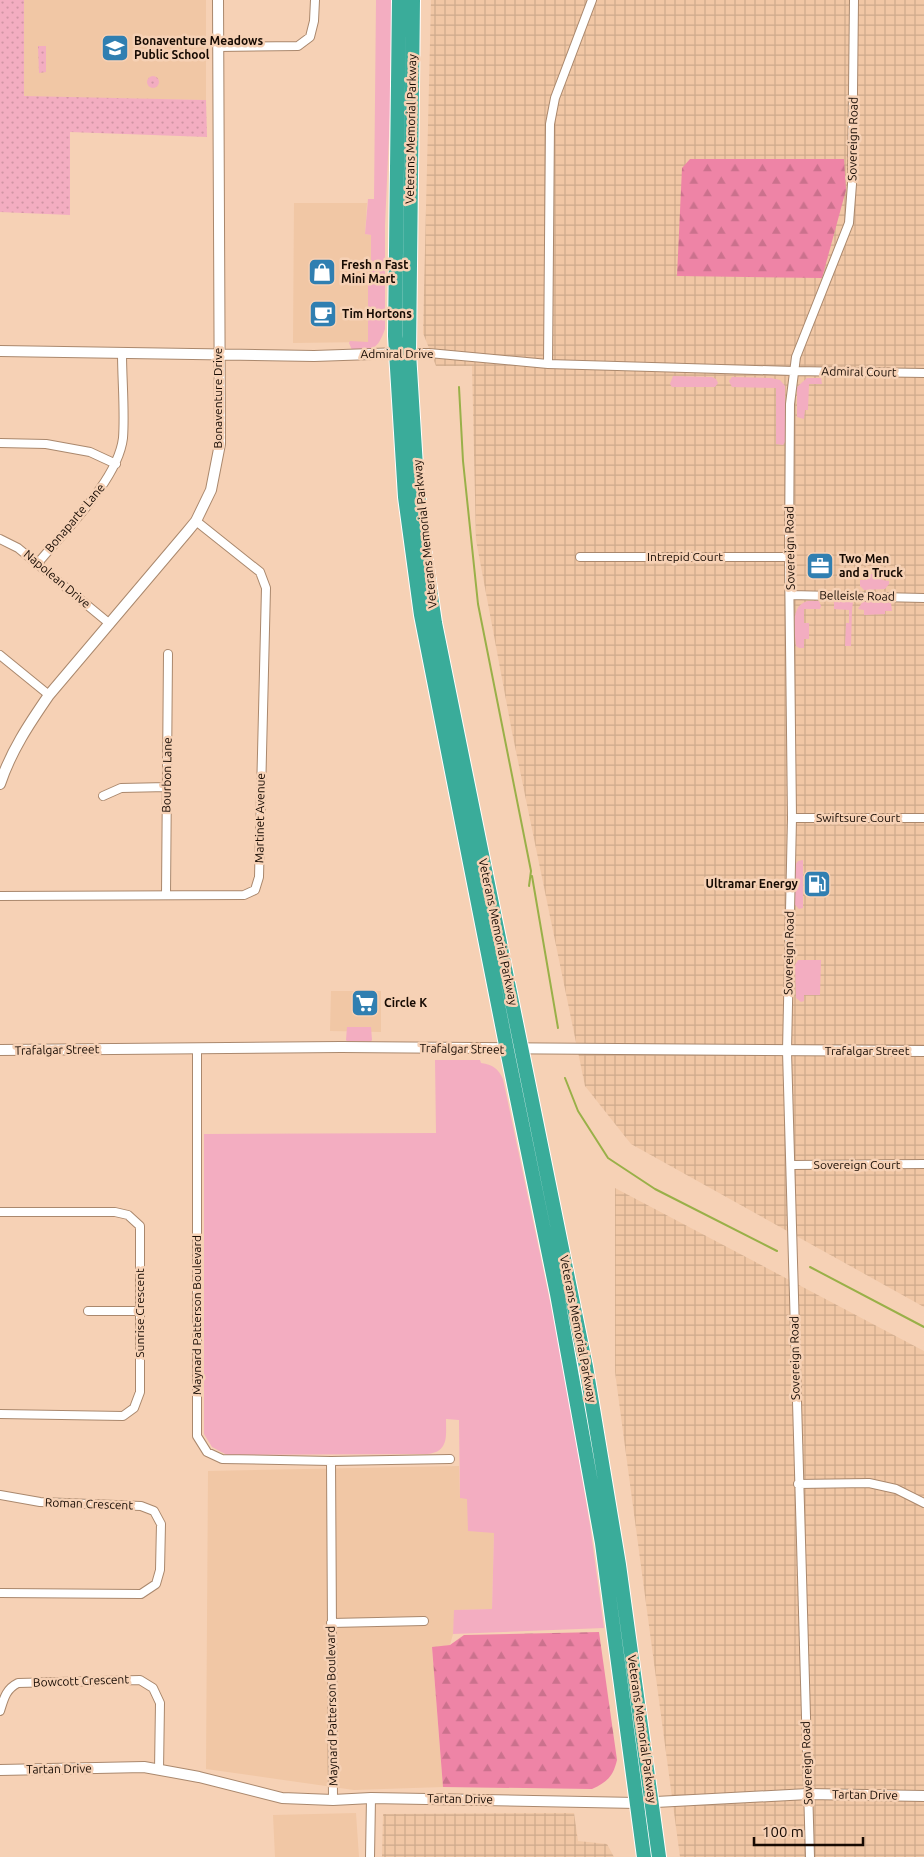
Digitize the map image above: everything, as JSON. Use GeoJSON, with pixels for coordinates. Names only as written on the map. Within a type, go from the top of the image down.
{"type":"FeatureCollection","features":[{"type":"Feature","properties":{"kind":"highway","name":"Veterans Memorial Parkway"},"geometry":{"type":"LineString","coordinates":[[399,0],[405,497],[421,615],[557,1294],[602,1543],[644,1857]]}},
{"type":"Feature","properties":{"kind":"highway","name":"Veterans Memorial Parkway"},"geometry":{"type":"LineString","coordinates":[[413,0],[403,353],[425,555],[435,624],[586,1367],[620,1565],[659,1857]]}},
{"type":"Feature","properties":{"kind":"street","name":"Bonaventure Drive"},"geometry":{"type":"LineString","coordinates":[[0,784],[7,763],[18,741],[49,695],[196,521],[211,490],[220,444],[218,0]]}},
{"type":"Feature","properties":{"kind":"street"},"geometry":{"type":"LineString","coordinates":[[218,47],[298,46],[310,37],[314,22],[315,0]]}},
{"type":"Feature","properties":{"kind":"street"},"geometry":{"type":"LineString","coordinates":[[548,364],[550,124],[555,98],[592,0]]}},
{"type":"Feature","properties":{"kind":"street","name":"Sovereign Road"},"geometry":{"type":"LineString","coordinates":[[810,1857],[787,1051],[792,818],[789,557],[790,404],[796,357],[849,223],[852,184],[854,0]]}},
{"type":"Feature","properties":{"kind":"street","name":"Admiral Drive"},"geometry":{"type":"LineString","coordinates":[[0,351],[314,356],[429,353],[548,364],[793,371]]}},
{"type":"Feature","properties":{"kind":"street","name":"Bonaparte Lane"},"geometry":{"type":"LineString","coordinates":[[38,563],[103,486],[116,464],[123,438],[122,353]]}},
{"type":"Feature","properties":{"kind":"street","name":"Admiral Court"},"geometry":{"type":"LineString","coordinates":[[793,371],[924,373]]}},
{"type":"Feature","properties":{"kind":"street"},"geometry":{"type":"LineString","coordinates":[[0,443],[46,444],[90,452],[116,464]]}},
{"type":"Feature","properties":{"kind":"street","name":"Martinet Avenue"},"geometry":{"type":"LineString","coordinates":[[0,896],[244,895],[255,890],[259,877],[266,588],[260,572],[196,521]]}},
{"type":"Feature","properties":{"kind":"street","name":"Napolean Drive"},"geometry":{"type":"LineString","coordinates":[[0,539],[18,548],[38,563],[110,624]]}},
{"type":"Feature","properties":{"kind":"street","name":"Intrepid Court"},"geometry":{"type":"LineString","coordinates":[[580,556],[789,557]]}},
{"type":"Feature","properties":{"kind":"street","name":"Belleisle Road"},"geometry":{"type":"LineString","coordinates":[[790,595],[924,598]]}},
{"type":"Feature","properties":{"kind":"street","name":"Bourbon Lane"},"geometry":{"type":"LineString","coordinates":[[166,895],[168,654]]}},
{"type":"Feature","properties":{"kind":"street"},"geometry":{"type":"LineString","coordinates":[[0,655],[49,695]]}},
{"type":"Feature","properties":{"kind":"street"},"geometry":{"type":"LineString","coordinates":[[103,796],[121,788],[167,787]]}},
{"type":"Feature","properties":{"kind":"street","name":"Swiftsure Court"},"geometry":{"type":"LineString","coordinates":[[792,818],[924,818]]}},
{"type":"Feature","properties":{"kind":"street","name":"Trafalgar Street"},"geometry":{"type":"LineString","coordinates":[[0,1050],[341,1047],[507,1050],[924,1051]]}},
{"type":"Feature","properties":{"kind":"street","name":"Maynard Patterson Boulevard"},"geometry":{"type":"LineString","coordinates":[[197,1049],[197,1436],[207,1452],[222,1460],[450,1459]]}},
{"type":"Feature","properties":{"kind":"street","name":"Sovereign Court"},"geometry":{"type":"LineString","coordinates":[[791,1165],[924,1164]]}},
{"type":"Feature","properties":{"kind":"street","name":"Sunrise Crescent"},"geometry":{"type":"LineString","coordinates":[[0,1212],[115,1212],[128,1214],[140,1226],[140,1392],[134,1408],[123,1416],[0,1414]]}},
{"type":"Feature","properties":{"kind":"street"},"geometry":{"type":"LineString","coordinates":[[88,1311],[140,1311]]}},
{"type":"Feature","properties":{"kind":"street","name":"Maynard Patterson Boulevard"},"geometry":{"type":"LineString","coordinates":[[331,1461],[333,1800]]}},
{"type":"Feature","properties":{"kind":"street"},"geometry":{"type":"LineString","coordinates":[[798,1484],[869,1483],[896,1489],[924,1503]]}},
{"type":"Feature","properties":{"kind":"street","name":"Roman Crescent"},"geometry":{"type":"LineString","coordinates":[[0,1495],[40,1502],[141,1506],[154,1511],[161,1524],[160,1570],[156,1584],[142,1594],[0,1593]]}},
{"type":"Feature","properties":{"kind":"street"},"geometry":{"type":"LineString","coordinates":[[331,1623],[424,1621]]}},
{"type":"Feature","properties":{"kind":"street","name":"Bowcott Crescent"},"geometry":{"type":"LineString","coordinates":[[0,1711],[5,1694],[18,1683],[140,1680],[153,1688],[160,1703],[159,1770]]}},
{"type":"Feature","properties":{"kind":"street","name":"Tartan Drive"},"geometry":{"type":"LineString","coordinates":[[0,1770],[144,1767],[199,1777],[282,1798],[333,1800],[371,1798],[652,1803],[808,1794],[924,1796]]}},
{"type":"Feature","properties":{"kind":"street"},"geometry":{"type":"LineString","coordinates":[[370,1857],[371,1798]]}},
{"type":"Feature","properties":{"kind":"shaded area"},"geometry":{"type":"Polygon","coordinates":[[[0,0],[24,0],[24,96],[206,100],[207,137],[70,132],[70,215],[0,212],[0,0]]]}},
{"type":"Feature","properties":{"kind":"shaded area","name":"Bonaventure Meadows Public School"},"geometry":{"type":"Polygon","coordinates":[[[24,0],[206,0],[206,100],[24,97],[24,0]]]}},
{"type":"Feature","properties":{"kind":"shaded area"},"geometry":{"type":"Polygon","coordinates":[[[376,0],[392,0],[390,113],[385,225],[385,329],[380,341],[374,347],[365,350],[352,350],[350,341],[368,342],[368,285],[365,273],[371,273],[371,235],[365,234],[368,199],[374,199],[376,0]]]}},
{"type":"Feature","properties":{"kind":"shaded area"},"geometry":{"type":"Polygon","coordinates":[[[431,0],[924,0],[924,1307],[631,1144],[585,1086],[512,732],[476,540],[472,366],[436,366],[423,333],[431,0]]]}},
{"type":"Feature","properties":{"kind":"shaded area"},"geometry":{"type":"Polygon","coordinates":[[[38,46],[46,46],[46,72],[39,73],[38,46]]]}},
{"type":"Feature","properties":{"kind":"shaded area"},"geometry":{"type":"Polygon","coordinates":[[[153,76],[159,82],[153,88],[147,82],[153,76]]]}},
{"type":"Feature","properties":{"kind":"shaded area"},"geometry":{"type":"Polygon","coordinates":[[[294,203],[367,203],[365,234],[371,235],[371,273],[365,273],[368,285],[368,342],[293,343],[294,203]]]}},
{"type":"Feature","properties":{"kind":"shaded area"},"geometry":{"type":"Polygon","coordinates":[[[673,376],[712,377],[718,383],[715,387],[672,387],[670,384],[673,376]]]}},
{"type":"Feature","properties":{"kind":"shaded area"},"geometry":{"type":"Polygon","coordinates":[[[732,377],[771,378],[780,380],[785,386],[785,442],[783,445],[776,444],[776,388],[732,387],[729,381],[732,377]]]}},
{"type":"Feature","properties":{"kind":"shaded area"},"geometry":{"type":"Polygon","coordinates":[[[807,378],[821,378],[822,384],[809,384],[808,410],[805,410],[804,419],[797,417],[797,387],[807,378]]]}},
{"type":"Feature","properties":{"kind":"shaded area"},"geometry":{"type":"Polygon","coordinates":[[[867,574],[882,574],[882,580],[889,581],[889,584],[885,589],[864,590],[860,586],[860,580],[867,580],[867,574]]]}},
{"type":"Feature","properties":{"kind":"shaded area"},"geometry":{"type":"Polygon","coordinates":[[[836,600],[852,600],[853,602],[851,646],[845,646],[846,623],[849,623],[849,610],[834,609],[834,602],[836,600]]]}},
{"type":"Feature","properties":{"kind":"shaded area"},"geometry":{"type":"Polygon","coordinates":[[[808,601],[819,601],[821,606],[820,609],[804,609],[804,623],[809,623],[809,639],[804,639],[804,648],[799,648],[796,646],[794,620],[798,608],[808,601]]]}},
{"type":"Feature","properties":{"kind":"shaded area"},"geometry":{"type":"Polygon","coordinates":[[[863,601],[887,601],[891,603],[892,611],[885,611],[885,614],[864,615],[864,610],[858,609],[863,601]]]}},
{"type":"Feature","properties":{"kind":"shaded area"},"geometry":{"type":"Polygon","coordinates":[[[803,860],[803,908],[799,909],[795,905],[795,865],[798,861],[803,860]]]}},
{"type":"Feature","properties":{"kind":"shaded area"},"geometry":{"type":"Polygon","coordinates":[[[798,960],[821,960],[820,995],[804,995],[804,1001],[801,1002],[796,998],[795,965],[798,960]]]}},
{"type":"Feature","properties":{"kind":"shaded area"},"geometry":{"type":"Polygon","coordinates":[[[331,991],[381,991],[381,1032],[330,1031],[331,991]]]}},
{"type":"Feature","properties":{"kind":"shaded area"},"geometry":{"type":"Polygon","coordinates":[[[347,1027],[371,1027],[372,1040],[370,1043],[348,1043],[346,1040],[347,1027]]]}},
{"type":"Feature","properties":{"kind":"shaded area"},"geometry":{"type":"Polygon","coordinates":[[[435,1060],[480,1060],[481,1063],[495,1068],[503,1079],[561,1353],[590,1525],[604,1628],[453,1634],[454,1610],[492,1609],[494,1533],[468,1531],[467,1499],[460,1498],[459,1420],[446,1419],[446,1437],[443,1447],[434,1453],[427,1454],[227,1455],[212,1447],[204,1434],[204,1134],[436,1133],[435,1060]]]}},
{"type":"Feature","properties":{"kind":"shaded area"},"geometry":{"type":"Polygon","coordinates":[[[615,1188],[924,1351],[924,1857],[680,1857],[615,1372],[615,1188]]]}},
{"type":"Feature","properties":{"kind":"shaded area"},"geometry":{"type":"Polygon","coordinates":[[[459,1466],[460,1498],[467,1498],[494,1533],[492,1609],[455,1610],[450,1645],[432,1648],[443,1787],[354,1790],[206,1769],[208,1471],[459,1466]]]}},
{"type":"Feature","properties":{"kind":"shaded area"},"geometry":{"type":"Polygon","coordinates":[[[356,1813],[359,1857],[275,1857],[273,1815],[356,1813]]]}},
{"type":"Feature","properties":{"kind":"shaded area"},"geometry":{"type":"Polygon","coordinates":[[[574,1813],[578,1841],[607,1844],[614,1857],[382,1857],[383,1814],[574,1813]]]}},
{"type":"Feature","properties":{"kind":"green space"},"geometry":{"type":"Polygon","coordinates":[[[690,159],[844,159],[846,190],[822,278],[677,276],[682,168],[690,159]]]}},
{"type":"Feature","properties":{"kind":"green space"},"geometry":{"type":"Polygon","coordinates":[[[599,1632],[617,1760],[614,1771],[609,1778],[592,1789],[443,1787],[432,1647],[450,1645],[464,1635],[599,1632]]]}},
{"type":"Feature","properties":{"kind":"waterway"},"geometry":{"type":"LineString","coordinates":[[459,387],[463,461],[478,604],[531,871],[529,886]]}},
{"type":"Feature","properties":{"kind":"waterway"},"geometry":{"type":"LineString","coordinates":[[532,876],[558,1028]]}},
{"type":"Feature","properties":{"kind":"waterway"},"geometry":{"type":"LineString","coordinates":[[565,1078],[578,1111],[608,1158],[655,1189],[777,1251]]}},
{"type":"Feature","properties":{"kind":"waterway"},"geometry":{"type":"LineString","coordinates":[[810,1267],[924,1327]]}},
{"type":"Feature","properties":{"kind":"place","name":"Bonaventure Meadows Public School"},"geometry":{"type":"Point","coordinates":[115,48]}},
{"type":"Feature","properties":{"kind":"place","name":"Fresh n Fast Mini Mart"},"geometry":{"type":"Point","coordinates":[322,272]}},
{"type":"Feature","properties":{"kind":"place","name":"Tim Hortons"},"geometry":{"type":"Point","coordinates":[323,314]}},
{"type":"Feature","properties":{"kind":"place","name":"Two Men and a Truck"},"geometry":{"type":"Point","coordinates":[820,566]}},
{"type":"Feature","properties":{"kind":"place","name":"Ultramar Energy"},"geometry":{"type":"Point","coordinates":[817,884]}},
{"type":"Feature","properties":{"kind":"place","name":"Circle K"},"geometry":{"type":"Point","coordinates":[365,1003]}}]}
